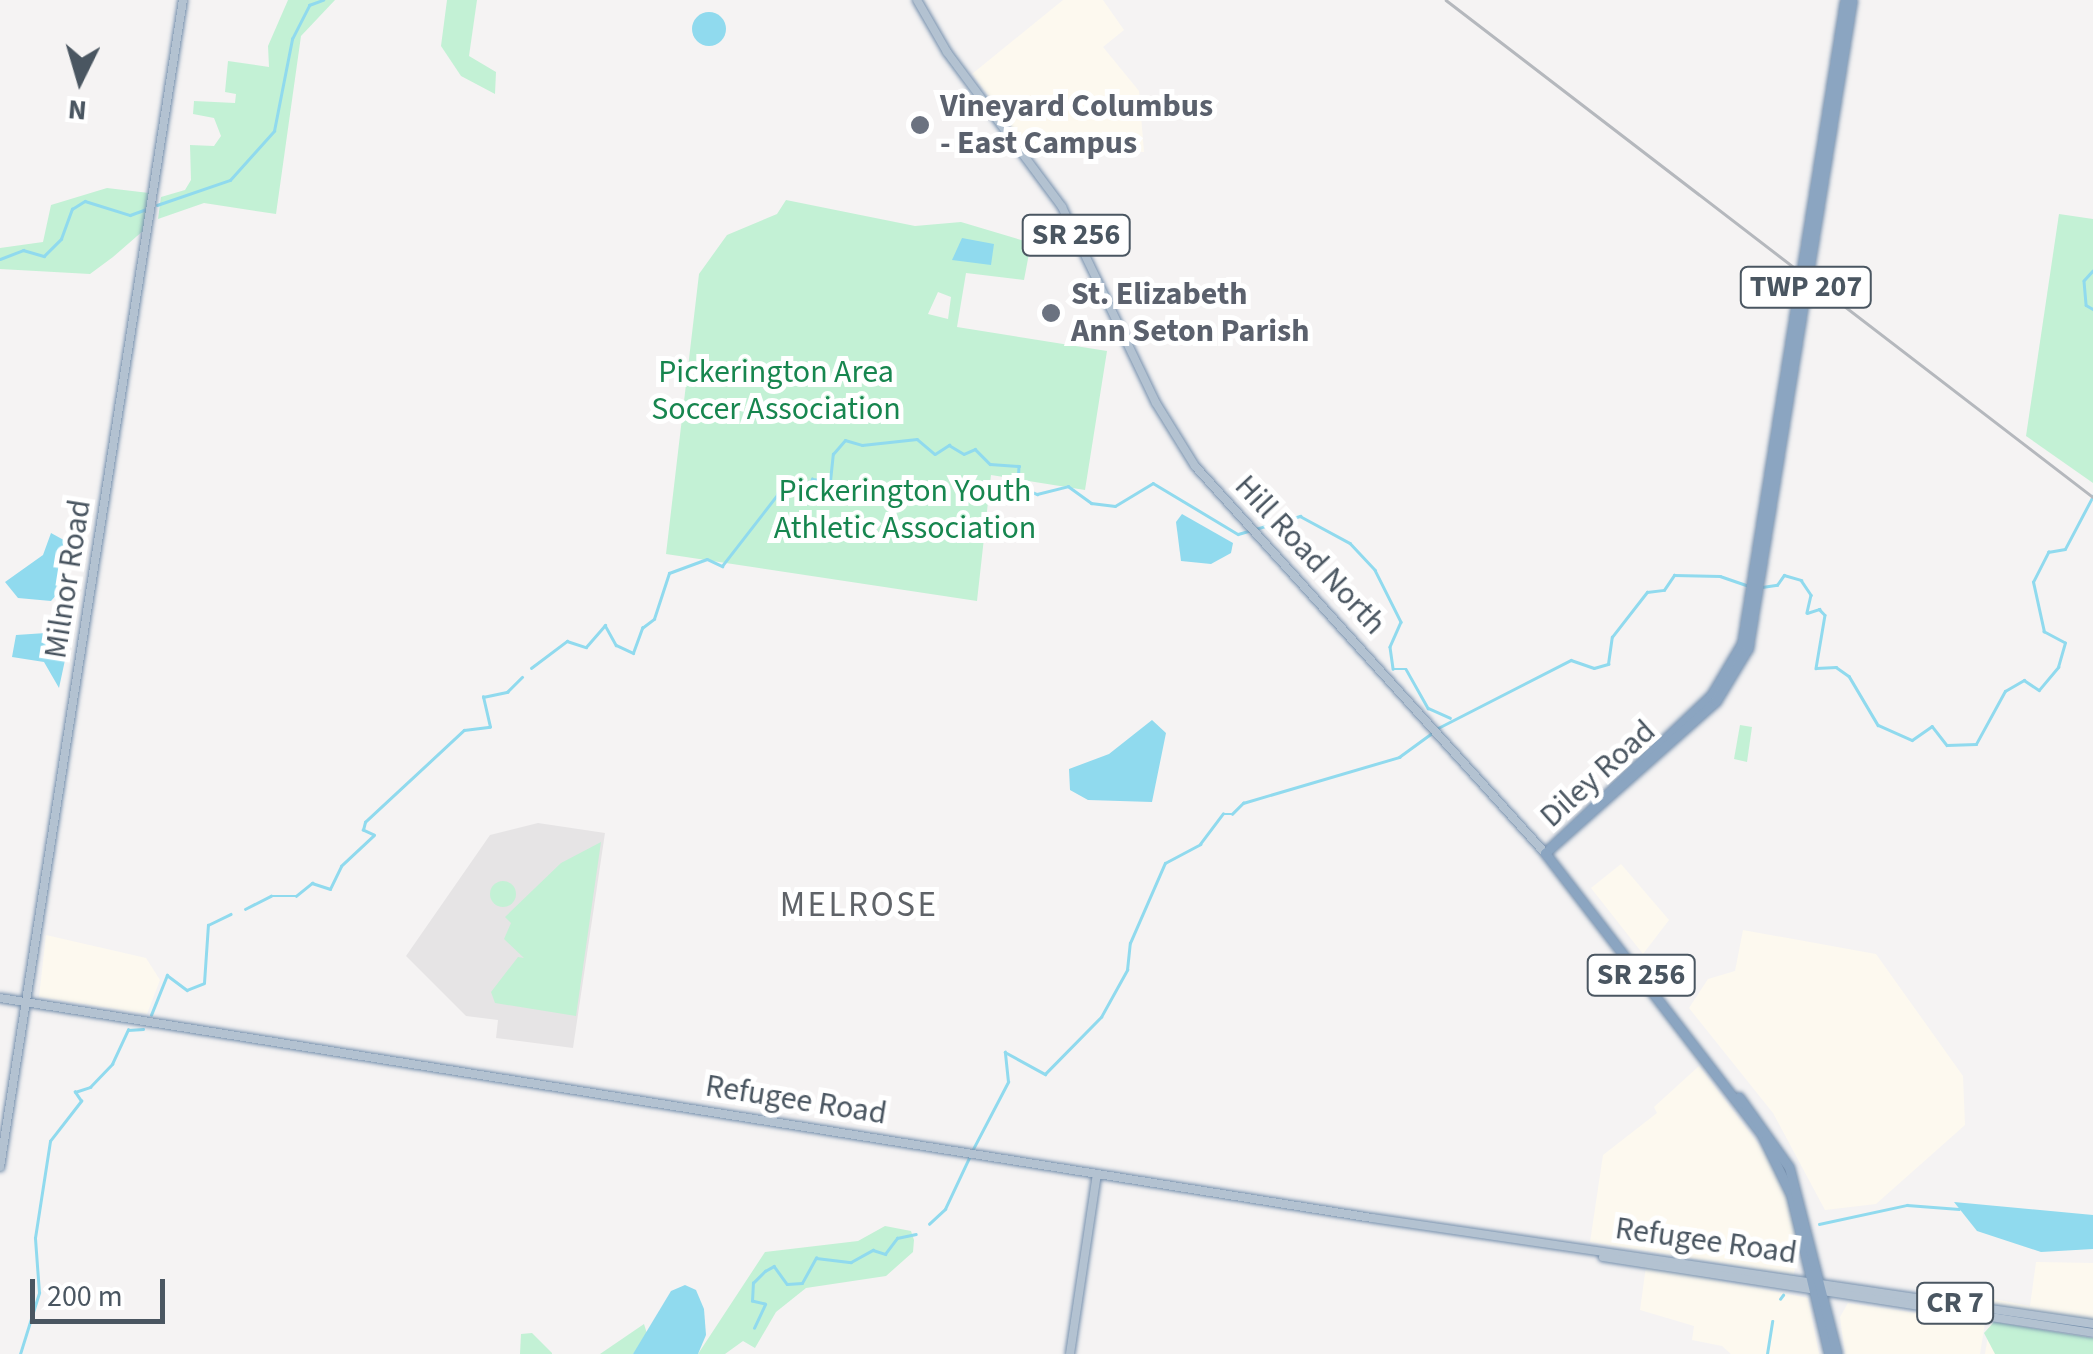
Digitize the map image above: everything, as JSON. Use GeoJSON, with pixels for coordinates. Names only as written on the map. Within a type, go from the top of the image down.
{"type":"FeatureCollection","features":[{"type":"Feature","properties":{"kind":"highway","name":"Diley Road"},"geometry":{"type":"LineString","coordinates":[[1545,854],[1716,690],[1742,644],[1758,574],[1848,0]]}},
{"type":"Feature","properties":{"kind":"highway","name":"Hill Road North"},"geometry":{"type":"LineString","coordinates":[[1545,854],[1749,1109],[1791,1195],[1818,1287]]}},
{"type":"Feature","properties":{"kind":"highway"},"geometry":{"type":"LineString","coordinates":[[1818,1287],[1830,1354]]}},
{"type":"Feature","properties":{"kind":"highway"},"geometry":{"type":"LineString","coordinates":[[1818,1287],[1837,1354]]}},
{"type":"Feature","properties":{"kind":"main road","name":"Milnor Road"},"geometry":{"type":"LineString","coordinates":[[0,1167],[184,0]]}},
{"type":"Feature","properties":{"kind":"main road","name":"Hill Road North"},"geometry":{"type":"LineString","coordinates":[[917,0],[946,52],[1062,208],[1178,442],[1246,525],[1446,738],[1545,854]]}},
{"type":"Feature","properties":{"kind":"main road","name":"Refugee Road"},"geometry":{"type":"LineString","coordinates":[[0,998],[2093,1333]]}},
{"type":"Feature","properties":{"kind":"main road"},"geometry":{"type":"LineString","coordinates":[[1070,1354],[1097,1174]]}},
{"type":"Feature","properties":{"kind":"main road","name":"Refugee Road"},"geometry":{"type":"LineString","coordinates":[[1585,1250],[1701,1273],[1902,1294],[2093,1324]]}},
{"type":"Feature","properties":{"kind":"shaded area"},"geometry":{"type":"Polygon","coordinates":[[[1063,0],[1103,0],[1124,30],[1103,47],[1139,91],[1144,152],[1026,146],[972,74],[1063,0]]]}},
{"type":"Feature","properties":{"kind":"shaded area"},"geometry":{"type":"Polygon","coordinates":[[[538,823],[605,833],[573,1048],[496,1038],[498,1020],[466,1016],[406,956],[490,835],[538,823]]]}},
{"type":"Feature","properties":{"kind":"shaded area"},"geometry":{"type":"Polygon","coordinates":[[[1621,864],[1669,920],[1643,954],[1591,888],[1621,864]]]}},
{"type":"Feature","properties":{"kind":"shaded area"},"geometry":{"type":"Polygon","coordinates":[[[1743,930],[1876,954],[1963,1076],[1965,1125],[1876,1204],[1825,1210],[1773,1113],[1689,1008],[1708,979],[1735,971],[1743,930]]]}},
{"type":"Feature","properties":{"kind":"shaded area"},"geometry":{"type":"Polygon","coordinates":[[[46,935],[146,958],[160,980],[147,1014],[39,997],[46,935]]]}},
{"type":"Feature","properties":{"kind":"shaded area"},"geometry":{"type":"Polygon","coordinates":[[[1699,1066],[1763,1150],[1786,1196],[1798,1244],[1794,1275],[1590,1242],[1603,1155],[1657,1113],[1654,1107],[1699,1066]]]}},
{"type":"Feature","properties":{"kind":"shaded area"},"geometry":{"type":"Polygon","coordinates":[[[2036,1262],[2093,1263],[2093,1354],[1985,1354],[1994,1299],[2030,1306],[2036,1262]]]}},
{"type":"Feature","properties":{"kind":"shaded area"},"geometry":{"type":"Polygon","coordinates":[[[1646,1266],[1808,1298],[1819,1354],[1731,1354],[1722,1346],[1692,1340],[1694,1326],[1640,1310],[1646,1266]]]}},
{"type":"Feature","properties":{"kind":"shaded area"},"geometry":{"type":"Polygon","coordinates":[[[1848,1303],[1985,1323],[1980,1354],[1845,1354],[1840,1317],[1848,1303]]]}},
{"type":"Feature","properties":{"kind":"green space"},"geometry":{"type":"Polygon","coordinates":[[[288,0],[335,0],[301,36],[276,214],[204,203],[158,219],[161,197],[185,190],[191,180],[190,145],[214,146],[221,136],[214,118],[193,114],[194,101],[235,103],[236,94],[225,92],[228,61],[269,67],[268,46],[288,0]]]}},
{"type":"Feature","properties":{"kind":"green space"},"geometry":{"type":"Polygon","coordinates":[[[447,0],[477,0],[469,56],[496,72],[495,94],[461,76],[441,46],[447,0]]]}},
{"type":"Feature","properties":{"kind":"green space"},"geometry":{"type":"Polygon","coordinates":[[[107,188],[149,193],[144,230],[113,257],[90,274],[0,269],[0,248],[43,242],[51,205],[107,188]]]}},
{"type":"Feature","properties":{"kind":"green space"},"geometry":{"type":"Polygon","coordinates":[[[786,200],[915,226],[961,222],[1031,243],[1024,280],[966,273],[957,327],[1107,351],[1085,490],[991,475],[977,601],[666,554],[699,274],[727,235],[777,214],[786,200]],[[938,292],[928,314],[948,319],[951,297],[938,292]]]}},
{"type":"Feature","properties":{"kind":"green space"},"geometry":{"type":"Polygon","coordinates":[[[2059,214],[2093,219],[2093,483],[2026,436],[2059,214]]]}},
{"type":"Feature","properties":{"kind":"green space"},"geometry":{"type":"Polygon","coordinates":[[[1740,725],[1752,727],[1747,762],[1734,759],[1740,725]]]}},
{"type":"Feature","properties":{"kind":"green space"},"geometry":{"type":"Polygon","coordinates":[[[601,842],[576,1016],[495,1003],[491,992],[518,957],[524,958],[504,939],[511,923],[505,917],[561,863],[601,842]]]}},
{"type":"Feature","properties":{"kind":"green space"},"geometry":{"type":"Polygon","coordinates":[[[503,881],[512,885],[516,894],[512,903],[503,907],[494,903],[490,894],[494,885],[503,881]]]}},
{"type":"Feature","properties":{"kind":"green space"},"geometry":{"type":"Polygon","coordinates":[[[885,1226],[911,1231],[914,1240],[913,1252],[886,1276],[806,1288],[776,1312],[755,1348],[743,1341],[725,1354],[698,1354],[765,1252],[858,1241],[885,1226]]]}},
{"type":"Feature","properties":{"kind":"green space"},"geometry":{"type":"Polygon","coordinates":[[[1994,1322],[2093,1338],[2093,1354],[1995,1354],[1984,1333],[1994,1322]]]}},
{"type":"Feature","properties":{"kind":"green space"},"geometry":{"type":"Polygon","coordinates":[[[644,1324],[648,1337],[633,1354],[600,1354],[644,1324]]]}},
{"type":"Feature","properties":{"kind":"green space"},"geometry":{"type":"Polygon","coordinates":[[[532,1333],[552,1354],[520,1354],[521,1334],[532,1333]]]}},
{"type":"Feature","properties":{"kind":"water"},"geometry":{"type":"Polygon","coordinates":[[[709,12],[721,17],[726,29],[721,41],[709,46],[697,41],[692,29],[697,17],[709,12]]]}},
{"type":"Feature","properties":{"kind":"water"},"geometry":{"type":"Polygon","coordinates":[[[962,238],[994,244],[991,265],[952,260],[962,238]]]}},
{"type":"Feature","properties":{"kind":"water"},"geometry":{"type":"Polygon","coordinates":[[[1182,514],[1233,543],[1231,553],[1211,564],[1181,561],[1176,522],[1182,514]]]}},
{"type":"Feature","properties":{"kind":"water"},"geometry":{"type":"Polygon","coordinates":[[[51,533],[71,544],[64,586],[51,601],[18,598],[5,582],[43,555],[51,533]]]}},
{"type":"Feature","properties":{"kind":"water"},"geometry":{"type":"Polygon","coordinates":[[[46,633],[65,660],[59,688],[44,662],[12,657],[16,635],[46,633]]]}},
{"type":"Feature","properties":{"kind":"water"},"geometry":{"type":"Polygon","coordinates":[[[1152,720],[1166,733],[1152,802],[1088,800],[1070,790],[1069,769],[1109,754],[1152,720]]]}},
{"type":"Feature","properties":{"kind":"water"},"geometry":{"type":"Polygon","coordinates":[[[1954,1202],[2093,1215],[2093,1249],[2041,1252],[1977,1231],[1954,1202]]]}},
{"type":"Feature","properties":{"kind":"water"},"geometry":{"type":"Polygon","coordinates":[[[685,1285],[696,1290],[704,1309],[706,1335],[698,1354],[633,1354],[671,1291],[685,1285]]]}},
{"type":"Feature","properties":{"kind":"waterway"},"geometry":{"type":"LineString","coordinates":[[157,205],[230,180],[274,131],[292,39],[309,5],[323,0]]}},
{"type":"Feature","properties":{"kind":"waterway"},"geometry":{"type":"LineString","coordinates":[[0,259],[23,250],[44,256],[61,239],[72,209],[85,201],[130,215],[149,208]]}},
{"type":"Feature","properties":{"kind":"waterway"},"geometry":{"type":"LineString","coordinates":[[2093,271],[2084,281],[2086,305],[2093,309]]}},
{"type":"Feature","properties":{"kind":"waterway"},"geometry":{"type":"LineString","coordinates":[[531,668],[567,641],[586,647],[605,625],[616,645],[633,653],[642,628],[654,619],[669,573],[707,559],[722,566],[777,495],[781,479],[803,500],[812,479],[830,481],[833,454],[845,440],[862,445],[917,439],[935,454],[949,445],[964,454],[975,449],[990,464],[1019,466],[1018,486],[1037,494],[1068,486],[1091,503],[1115,506],[1153,483],[1238,534],[1300,516],[1350,543],[1375,570],[1401,622],[1390,647],[1393,669],[1406,669],[1428,708],[1450,718]]}},
{"type":"Feature","properties":{"kind":"waterway"},"geometry":{"type":"LineString","coordinates":[[1762,587],[1777,585],[1784,575],[1801,580],[1811,595],[1807,613],[1819,609],[1825,615],[1816,668],[1836,667],[1849,676],[1878,725],[1912,740],[1932,726],[1947,745],[1976,744],[2005,691],[2024,680],[2039,690],[2058,667],[2065,643],[2044,632],[2033,582],[2048,552],[2065,549],[2093,496]]}},
{"type":"Feature","properties":{"kind":"waterway"},"geometry":{"type":"LineString","coordinates":[[1438,728],[1571,660],[1594,668],[1608,664],[1612,637],[1647,592],[1664,590],[1674,575],[1720,576],[1749,586]]}},
{"type":"Feature","properties":{"kind":"waterway"},"geometry":{"type":"LineString","coordinates":[[245,909],[271,896],[296,896],[312,883],[330,889],[341,866],[374,835],[363,830],[365,822],[464,730],[490,727],[483,697],[507,692],[522,677]]}},
{"type":"Feature","properties":{"kind":"waterway"},"geometry":{"type":"LineString","coordinates":[[972,1151],[1008,1082],[1005,1052],[1045,1074],[1101,1017],[1127,970],[1130,943],[1165,863],[1200,844],[1223,814],[1232,814],[1243,803],[1399,757],[1432,733]]}},
{"type":"Feature","properties":{"kind":"waterway"},"geometry":{"type":"LineString","coordinates":[[151,1015],[167,975],[187,990],[204,983],[208,925],[231,914]]}},
{"type":"Feature","properties":{"kind":"waterway"},"geometry":{"type":"LineString","coordinates":[[20,1354],[39,1293],[35,1238],[50,1141],[81,1101],[75,1092],[90,1087],[112,1064],[128,1030],[143,1029]]}},
{"type":"Feature","properties":{"kind":"waterway"},"geometry":{"type":"LineString","coordinates":[[929,1224],[945,1209],[969,1158]]}},
{"type":"Feature","properties":{"kind":"waterway"},"geometry":{"type":"LineString","coordinates":[[1819,1224],[1907,1205],[1959,1209]]}},
{"type":"Feature","properties":{"kind":"waterway"},"geometry":{"type":"LineString","coordinates":[[754,1328],[765,1304],[752,1301],[753,1283],[765,1271],[774,1266],[787,1284],[802,1283],[816,1258],[851,1262],[873,1250],[885,1254],[897,1238],[916,1234]]}},
{"type":"Feature","properties":{"kind":"waterway"},"geometry":{"type":"LineString","coordinates":[[1780,1299],[1783,1295]]}},
{"type":"Feature","properties":{"kind":"waterway"},"geometry":{"type":"LineString","coordinates":[[1767,1354],[1772,1321]]}},
{"type":"Feature","properties":{"kind":"railway"},"geometry":{"type":"LineString","coordinates":[[1446,0],[2093,497]]}},
{"type":"Feature","properties":{"kind":"place","name":"Vineyard Columbus - East Campus"},"geometry":{"type":"Point","coordinates":[920,125]}},
{"type":"Feature","properties":{"kind":"place","name":"St. Elizabeth Ann Seton Parish"},"geometry":{"type":"Point","coordinates":[1051,313]}},
{"type":"Feature","properties":{"kind":"district","name":"MELROSE"},"geometry":{"type":"Point","coordinates":[859,905]}},
{"type":"Feature","properties":{"kind":"park label","name":"Pickerington Area Soccer Association"},"geometry":{"type":"Point","coordinates":[776,392]}},
{"type":"Feature","properties":{"kind":"park label","name":"Pickerington Youth Athletic Association"},"geometry":{"type":"Point","coordinates":[905,510]}}]}
